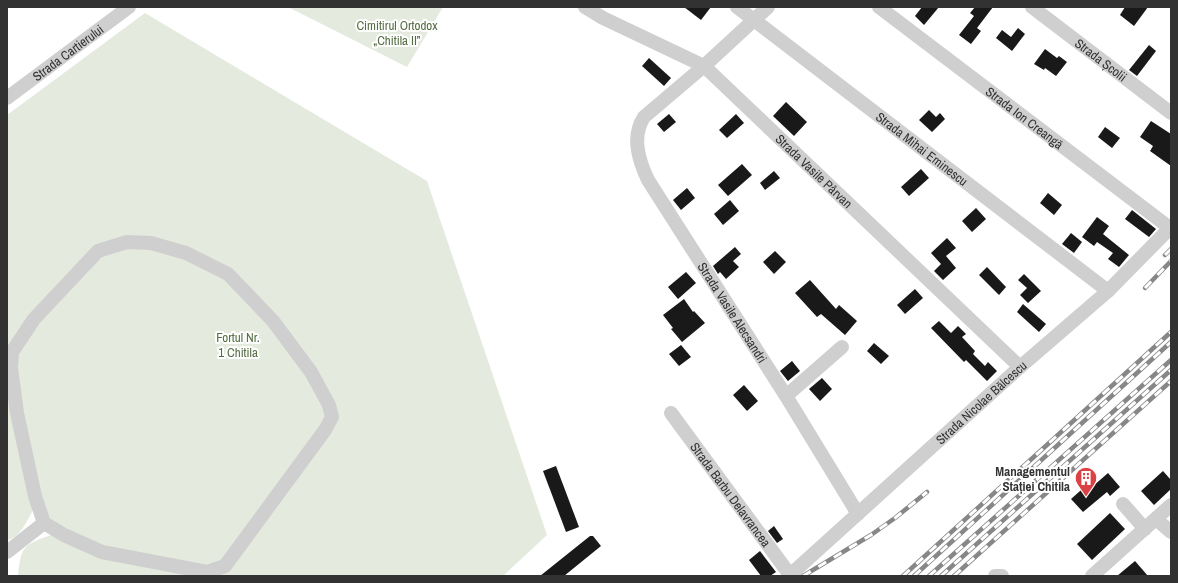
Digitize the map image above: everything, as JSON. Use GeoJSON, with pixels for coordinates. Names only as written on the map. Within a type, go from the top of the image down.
{"type":"FeatureCollection","features":[{"type":"Feature","properties":{"kind":"street","name":"Strada Cartierului"},"geometry":{"type":"LineString","coordinates":[[7,98],[130,7]]}},
{"type":"Feature","properties":{"kind":"street","name":"Strada Vasile Pârvan"},"geometry":{"type":"LineString","coordinates":[[585,7],[607,13],[704,66],[1020,367]]}},
{"type":"Feature","properties":{"kind":"street","name":"Strada Mihai Eminescu"},"geometry":{"type":"LineString","coordinates":[[737,7],[1108,291]]}},
{"type":"Feature","properties":{"kind":"street","name":"Strada Vasile Alecsandri"},"geometry":{"type":"LineString","coordinates":[[768,7],[704,66],[644,117],[638,128],[638,148],[640,161],[648,180],[786,396],[858,514]]}},
{"type":"Feature","properties":{"kind":"street","name":"Strada Ion Creangă"},"geometry":{"type":"LineString","coordinates":[[879,7],[1171,228]]}},
{"type":"Feature","properties":{"kind":"street","name":"Strada Școlii"},"geometry":{"type":"LineString","coordinates":[[1032,7],[1171,113]]}},
{"type":"Feature","properties":{"kind":"street","name":"Strada Nicolae Bălcescu"},"geometry":{"type":"LineString","coordinates":[[790,576],[1020,367],[1108,291],[1171,228]]}},
{"type":"Feature","properties":{"kind":"street"},"geometry":{"type":"LineString","coordinates":[[128,242],[151,243],[186,253],[228,274],[273,321],[311,372],[329,405],[332,417],[325,430],[230,560],[225,566],[207,572],[134,559],[102,552],[64,535],[44,523],[35,496],[17,413],[11,368],[12,352],[34,320],[98,251],[128,242]]}},
{"type":"Feature","properties":{"kind":"street"},"geometry":{"type":"LineString","coordinates":[[786,396],[842,347]]}},
{"type":"Feature","properties":{"kind":"street","name":"Strada Barbu Delavrancea"},"geometry":{"type":"LineString","coordinates":[[672,413],[790,576]]}},
{"type":"Feature","properties":{"kind":"street"},"geometry":{"type":"LineString","coordinates":[[1123,504],[1144,529]]}},
{"type":"Feature","properties":{"kind":"street"},"geometry":{"type":"LineString","coordinates":[[1092,576],[1171,505]]}},
{"type":"Feature","properties":{"kind":"street"},"geometry":{"type":"LineString","coordinates":[[1156,519],[1171,532]]}},
{"type":"Feature","properties":{"kind":"street"},"geometry":{"type":"LineString","coordinates":[[7,552],[44,523]]}},
{"type":"Feature","properties":{"kind":"street"},"geometry":{"type":"LineString","coordinates":[[995,576],[1002,576]]}},
{"type":"Feature","properties":{"kind":"green space","name":"Cimitirul Ortodox „Chitila II”"},"geometry":{"type":"Polygon","coordinates":[[[288,7],[443,7],[407,67],[288,7]]]}},
{"type":"Feature","properties":{"kind":"green space","name":"Fortul Nr. 1 Chitila"},"geometry":{"type":"Polygon","coordinates":[[[145,13],[427,181],[547,535],[503,576],[18,576],[23,552],[29,544],[51,535],[33,510],[26,524],[19,533],[12,539],[7,540],[7,115],[145,13]]]}},
{"type":"Feature","properties":{"kind":"building"},"geometry":{"type":"Polygon","coordinates":[[[684,7],[711,7],[701,20],[684,7]]]}},
{"type":"Feature","properties":{"kind":"building"},"geometry":{"type":"Polygon","coordinates":[[[922,7],[939,7],[924,25],[915,16],[922,7]]]}},
{"type":"Feature","properties":{"kind":"building"},"geometry":{"type":"Polygon","coordinates":[[[975,7],[993,7],[977,28],[981,31],[971,44],[959,35],[974,16],[970,13],[975,7]]]}},
{"type":"Feature","properties":{"kind":"building"},"geometry":{"type":"Polygon","coordinates":[[[1125,7],[1148,7],[1134,26],[1120,15],[1125,7]]]}},
{"type":"Feature","properties":{"kind":"building"},"geometry":{"type":"Polygon","coordinates":[[[1018,28],[1025,34],[1012,51],[996,38],[1002,30],[1011,37],[1018,28]]]}},
{"type":"Feature","properties":{"kind":"building"},"geometry":{"type":"Polygon","coordinates":[[[1149,45],[1156,51],[1137,76],[1129,70],[1149,45]]]}},
{"type":"Feature","properties":{"kind":"building"},"geometry":{"type":"Polygon","coordinates":[[[1045,49],[1057,58],[1059,56],[1067,62],[1056,76],[1045,68],[1044,70],[1034,64],[1045,49]]]}},
{"type":"Feature","properties":{"kind":"building"},"geometry":{"type":"Polygon","coordinates":[[[649,58],[671,78],[664,86],[642,66],[649,58]]]}},
{"type":"Feature","properties":{"kind":"building"},"geometry":{"type":"Polygon","coordinates":[[[786,102],[807,122],[794,136],[773,116],[786,102]]]}},
{"type":"Feature","properties":{"kind":"building"},"geometry":{"type":"Polygon","coordinates":[[[929,110],[936,117],[940,113],[945,119],[932,132],[919,120],[929,110]]]}},
{"type":"Feature","properties":{"kind":"building"},"geometry":{"type":"Polygon","coordinates":[[[669,114],[676,122],[664,132],[657,124],[669,114]]]}},
{"type":"Feature","properties":{"kind":"building"},"geometry":{"type":"Polygon","coordinates":[[[736,114],[744,123],[727,138],[719,130],[736,114]]]}},
{"type":"Feature","properties":{"kind":"building"},"geometry":{"type":"Polygon","coordinates":[[[1151,121],[1171,134],[1171,166],[1150,151],[1153,146],[1140,137],[1151,121]]]}},
{"type":"Feature","properties":{"kind":"building"},"geometry":{"type":"Polygon","coordinates":[[[1105,127],[1120,138],[1112,148],[1098,137],[1105,127]]]}},
{"type":"Feature","properties":{"kind":"building"},"geometry":{"type":"Polygon","coordinates":[[[742,164],[752,175],[728,196],[718,185],[742,164]]]}},
{"type":"Feature","properties":{"kind":"building"},"geometry":{"type":"Polygon","coordinates":[[[921,169],[929,178],[909,196],[901,187],[921,169]]]}},
{"type":"Feature","properties":{"kind":"building"},"geometry":{"type":"Polygon","coordinates":[[[774,171],[780,178],[765,190],[760,183],[774,171]]]}},
{"type":"Feature","properties":{"kind":"building"},"geometry":{"type":"Polygon","coordinates":[[[687,188],[695,198],[681,210],[673,200],[687,188]]]}},
{"type":"Feature","properties":{"kind":"building"},"geometry":{"type":"Polygon","coordinates":[[[1048,193],[1062,205],[1054,215],[1040,203],[1048,193]]]}},
{"type":"Feature","properties":{"kind":"building"},"geometry":{"type":"Polygon","coordinates":[[[730,200],[739,211],[723,225],[714,214],[730,200]]]}},
{"type":"Feature","properties":{"kind":"building"},"geometry":{"type":"Polygon","coordinates":[[[976,208],[986,219],[972,232],[962,221],[976,208]]]}},
{"type":"Feature","properties":{"kind":"building"},"geometry":{"type":"Polygon","coordinates":[[[1132,210],[1156,229],[1149,237],[1125,219],[1132,210]]]}},
{"type":"Feature","properties":{"kind":"building"},"geometry":{"type":"Polygon","coordinates":[[[1097,217],[1109,226],[1103,234],[1129,255],[1119,267],[1108,259],[1113,253],[1097,242],[1094,246],[1082,237],[1097,217]]]}},
{"type":"Feature","properties":{"kind":"building"},"geometry":{"type":"Polygon","coordinates":[[[1071,233],[1082,242],[1074,253],[1062,244],[1071,233]]]}},
{"type":"Feature","properties":{"kind":"building"},"geometry":{"type":"Polygon","coordinates":[[[947,238],[956,248],[946,256],[956,268],[943,280],[934,271],[941,264],[931,253],[947,238]]]}},
{"type":"Feature","properties":{"kind":"building"},"geometry":{"type":"Polygon","coordinates":[[[735,247],[741,254],[733,261],[739,267],[726,279],[720,272],[718,274],[713,266],[735,247]]]}},
{"type":"Feature","properties":{"kind":"building"},"geometry":{"type":"Polygon","coordinates":[[[775,251],[786,262],[774,274],[763,262],[775,251]]]}},
{"type":"Feature","properties":{"kind":"building"},"geometry":{"type":"Polygon","coordinates":[[[987,267],[1006,287],[999,295],[979,275],[987,267]]]}},
{"type":"Feature","properties":{"kind":"building"},"geometry":{"type":"Polygon","coordinates":[[[686,272],[696,283],[678,299],[668,287],[686,272]]]}},
{"type":"Feature","properties":{"kind":"building"},"geometry":{"type":"Polygon","coordinates":[[[1024,274],[1041,291],[1028,303],[1020,295],[1027,288],[1018,280],[1024,274]]]}},
{"type":"Feature","properties":{"kind":"building"},"geometry":{"type":"Polygon","coordinates":[[[810,280],[836,309],[839,305],[857,321],[845,335],[821,314],[817,317],[795,293],[810,280]]]}},
{"type":"Feature","properties":{"kind":"building"},"geometry":{"type":"Polygon","coordinates":[[[915,289],[923,298],[905,314],[897,305],[915,289]]]}},
{"type":"Feature","properties":{"kind":"building"},"geometry":{"type":"Polygon","coordinates":[[[684,299],[693,312],[694,311],[705,323],[682,342],[671,329],[673,328],[663,315],[684,299]]]}},
{"type":"Feature","properties":{"kind":"building"},"geometry":{"type":"Polygon","coordinates":[[[1023,304],[1046,324],[1039,332],[1017,312],[1023,304]]]}},
{"type":"Feature","properties":{"kind":"building"},"geometry":{"type":"Polygon","coordinates":[[[939,321],[951,333],[958,326],[966,334],[962,337],[975,351],[973,354],[985,366],[988,362],[997,371],[987,381],[966,360],[964,362],[931,328],[939,321]]]}},
{"type":"Feature","properties":{"kind":"building"},"geometry":{"type":"Polygon","coordinates":[[[874,343],[889,356],[881,364],[867,351],[874,343]]]}},
{"type":"Feature","properties":{"kind":"building"},"geometry":{"type":"Polygon","coordinates":[[[681,345],[691,357],[679,366],[669,354],[681,345]]]}},
{"type":"Feature","properties":{"kind":"building"},"geometry":{"type":"Polygon","coordinates":[[[792,361],[800,371],[788,381],[780,371],[792,361]]]}},
{"type":"Feature","properties":{"kind":"building"},"geometry":{"type":"Polygon","coordinates":[[[822,378],[832,389],[820,401],[809,389],[822,378]]]}},
{"type":"Feature","properties":{"kind":"building"},"geometry":{"type":"Polygon","coordinates":[[[744,385],[758,401],[747,411],[733,395],[744,385]]]}},
{"type":"Feature","properties":{"kind":"building"},"geometry":{"type":"Polygon","coordinates":[[[556,466],[579,527],[566,532],[543,471],[556,466]]]}},
{"type":"Feature","properties":{"kind":"building"},"geometry":{"type":"Polygon","coordinates":[[[1163,471],[1171,480],[1171,489],[1154,505],[1141,491],[1163,471]]]}},
{"type":"Feature","properties":{"kind":"building"},"geometry":{"type":"Polygon","coordinates":[[[1108,473],[1120,487],[1110,496],[1107,492],[1083,512],[1071,499],[1089,483],[1092,487],[1108,473]]]}},
{"type":"Feature","properties":{"kind":"building"},"geometry":{"type":"Polygon","coordinates":[[[1110,513],[1125,529],[1092,560],[1077,544],[1110,513]]]}},
{"type":"Feature","properties":{"kind":"building"},"geometry":{"type":"Polygon","coordinates":[[[774,526],[783,539],[777,543],[768,531],[774,526]]]}},
{"type":"Feature","properties":{"kind":"building"},"geometry":{"type":"Polygon","coordinates":[[[590,536],[593,536],[601,546],[564,576],[540,576],[590,536]]]}},
{"type":"Feature","properties":{"kind":"building"},"geometry":{"type":"Polygon","coordinates":[[[760,551],[776,572],[770,576],[761,576],[749,560],[760,551]]]}},
{"type":"Feature","properties":{"kind":"building"},"geometry":{"type":"Polygon","coordinates":[[[1135,561],[1148,576],[1117,576],[1135,561]]]}},
{"type":"Feature","properties":{"kind":"railway"},"geometry":{"type":"LineString","coordinates":[[1165,255],[1171,249]]}},
{"type":"Feature","properties":{"kind":"railway"},"geometry":{"type":"LineString","coordinates":[[1145,288],[1171,261]]}},
{"type":"Feature","properties":{"kind":"railway"},"geometry":{"type":"LineString","coordinates":[[903,576],[1171,332]]}},
{"type":"Feature","properties":{"kind":"railway"},"geometry":{"type":"LineString","coordinates":[[914,576],[1171,342]]}},
{"type":"Feature","properties":{"kind":"railway"},"geometry":{"type":"LineString","coordinates":[[929,576],[1171,360]]}},
{"type":"Feature","properties":{"kind":"railway"},"geometry":{"type":"LineString","coordinates":[[941,576],[1171,370]]}},
{"type":"Feature","properties":{"kind":"railway"},"geometry":{"type":"LineString","coordinates":[[954,576],[1171,381]]}},
{"type":"Feature","properties":{"kind":"railway"},"geometry":{"type":"LineString","coordinates":[[803,576],[871,535],[927,492]]}},
{"type":"Feature","properties":{"kind":"place","name":"Managementul Stației Chitila"},"geometry":{"type":"Point","coordinates":[1086,498]}}]}
